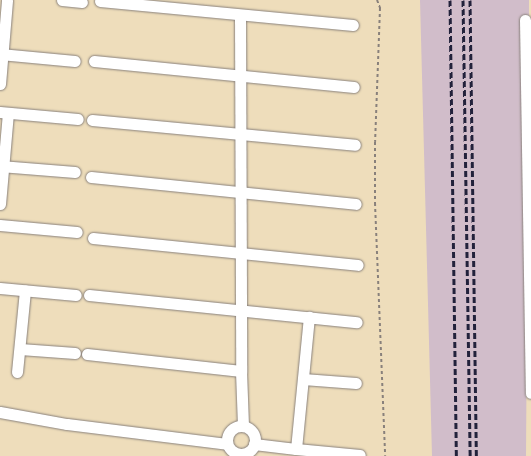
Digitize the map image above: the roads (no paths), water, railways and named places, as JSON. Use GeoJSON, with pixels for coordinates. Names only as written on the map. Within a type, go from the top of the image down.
{"type":"FeatureCollection","features":[{"type":"Feature","properties":{"kind":"street"},"geometry":{"type":"LineString","coordinates":[[0,84],[1,54],[7,0]]}},
{"type":"Feature","properties":{"kind":"street"},"geometry":{"type":"LineString","coordinates":[[62,0],[82,2]]}},
{"type":"Feature","properties":{"kind":"street"},"geometry":{"type":"LineString","coordinates":[[100,1],[353,25]]}},
{"type":"Feature","properties":{"kind":"street"},"geometry":{"type":"LineString","coordinates":[[240,15],[242,136],[241,371],[243,426]]}},
{"type":"Feature","properties":{"kind":"street"},"geometry":{"type":"LineString","coordinates":[[525,20],[531,393]]}},
{"type":"Feature","properties":{"kind":"street"},"geometry":{"type":"LineString","coordinates":[[1,54],[75,61]]}},
{"type":"Feature","properties":{"kind":"street"},"geometry":{"type":"LineString","coordinates":[[94,61],[354,87]]}},
{"type":"Feature","properties":{"kind":"street"},"geometry":{"type":"LineString","coordinates":[[0,204],[4,112],[78,119]]}},
{"type":"Feature","properties":{"kind":"street"},"geometry":{"type":"LineString","coordinates":[[92,120],[242,136],[355,145]]}},
{"type":"Feature","properties":{"kind":"street"},"geometry":{"type":"LineString","coordinates":[[1,166],[75,172]]}},
{"type":"Feature","properties":{"kind":"street"},"geometry":{"type":"LineString","coordinates":[[91,177],[242,194],[356,204]]}},
{"type":"Feature","properties":{"kind":"street"},"geometry":{"type":"LineString","coordinates":[[0,225],[76,232]]}},
{"type":"Feature","properties":{"kind":"street"},"geometry":{"type":"LineString","coordinates":[[93,238],[358,265]]}},
{"type":"Feature","properties":{"kind":"street"},"geometry":{"type":"LineString","coordinates":[[0,288],[76,294]]}},
{"type":"Feature","properties":{"kind":"street"},"geometry":{"type":"LineString","coordinates":[[18,372],[25,290]]}},
{"type":"Feature","properties":{"kind":"street"},"geometry":{"type":"LineString","coordinates":[[89,295],[357,322]]}},
{"type":"Feature","properties":{"kind":"street"},"geometry":{"type":"LineString","coordinates":[[296,449],[308,317]]}},
{"type":"Feature","properties":{"kind":"street"},"geometry":{"type":"LineString","coordinates":[[20,349],[75,353]]}},
{"type":"Feature","properties":{"kind":"street"},"geometry":{"type":"LineString","coordinates":[[87,354],[241,371]]}},
{"type":"Feature","properties":{"kind":"street"},"geometry":{"type":"LineString","coordinates":[[303,379],[356,383]]}},
{"type":"Feature","properties":{"kind":"street"},"geometry":{"type":"LineString","coordinates":[[0,412],[67,424],[227,444],[239,453],[248,451],[254,444],[254,434],[243,426]]}},
{"type":"Feature","properties":{"kind":"street"},"geometry":{"type":"LineString","coordinates":[[227,444],[230,431],[243,426]]}},
{"type":"Feature","properties":{"kind":"street"},"geometry":{"type":"LineString","coordinates":[[254,444],[360,455]]}},
{"type":"Feature","properties":{"kind":"railway"},"geometry":{"type":"LineString","coordinates":[[450,0],[456,456]]}},
{"type":"Feature","properties":{"kind":"railway"},"geometry":{"type":"LineString","coordinates":[[463,0],[470,456]]}},
{"type":"Feature","properties":{"kind":"railway"},"geometry":{"type":"LineString","coordinates":[[470,0],[476,456]]}}]}
